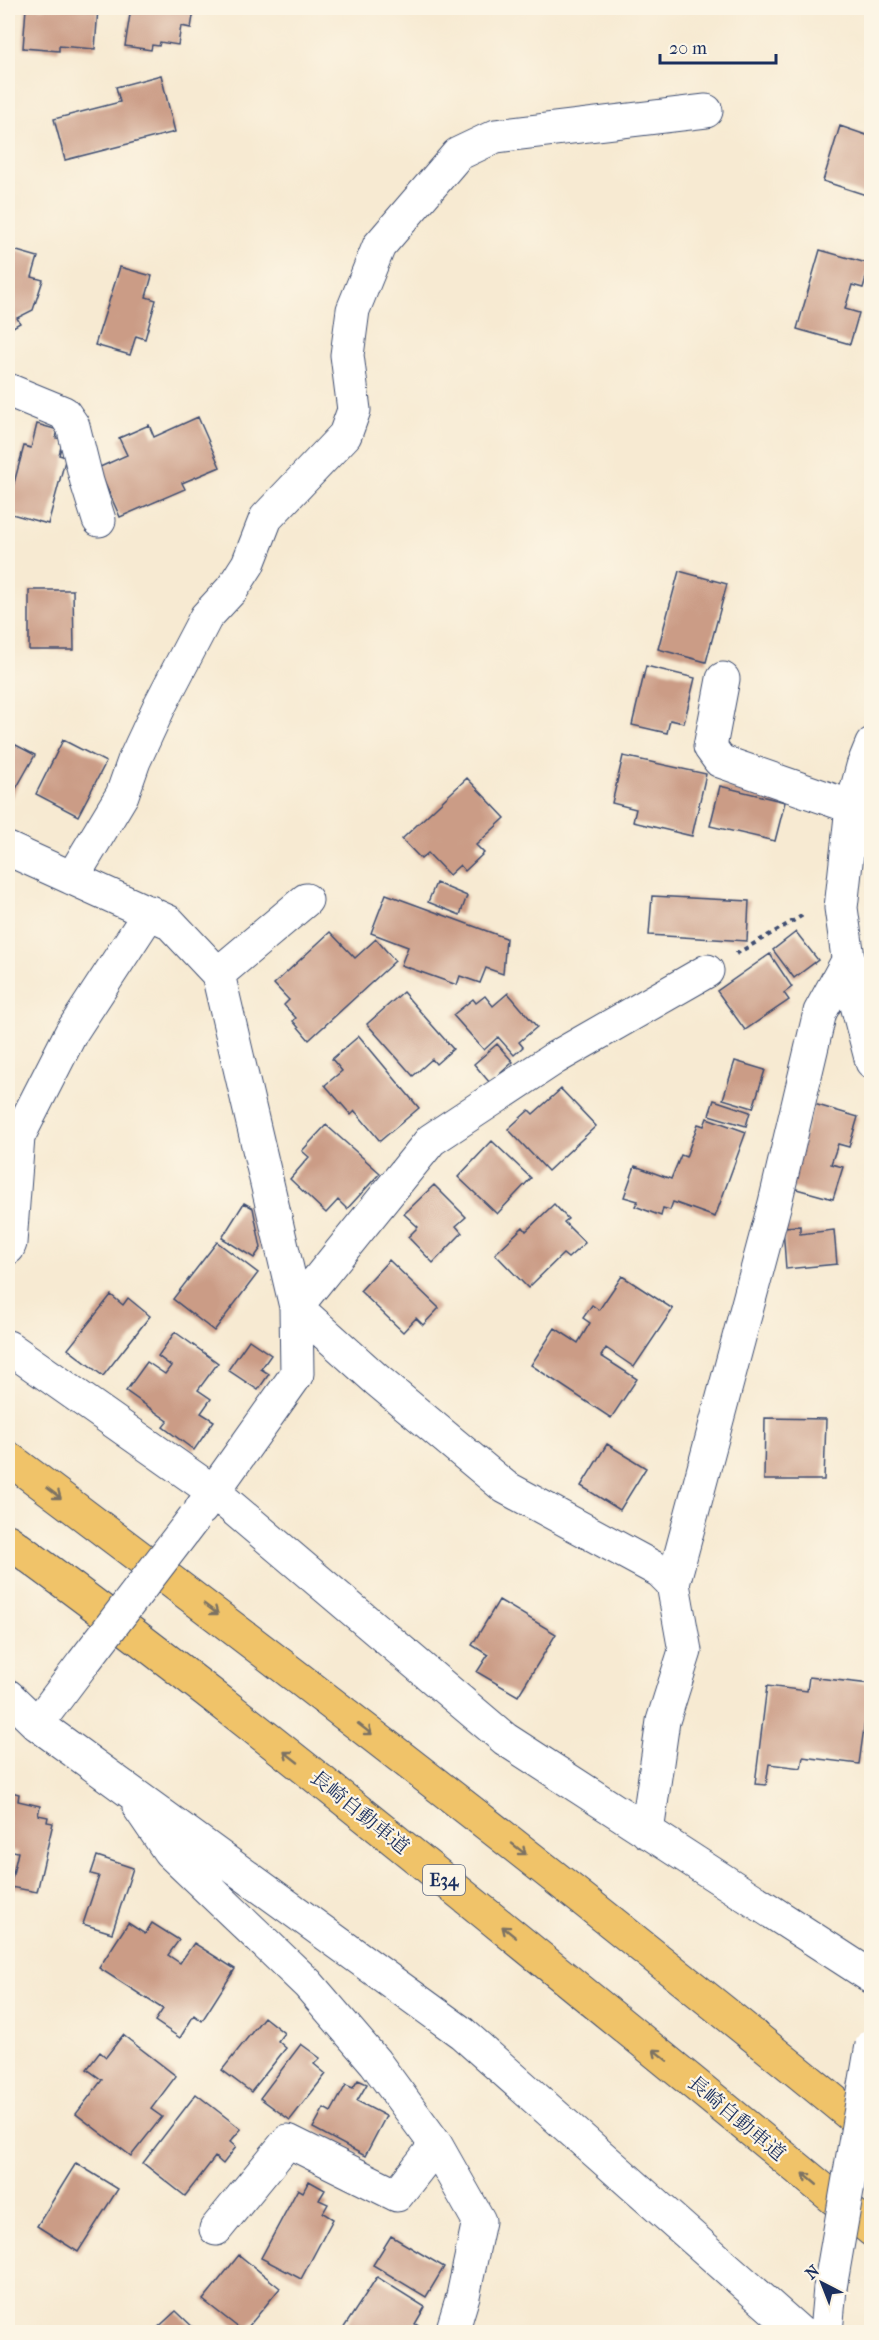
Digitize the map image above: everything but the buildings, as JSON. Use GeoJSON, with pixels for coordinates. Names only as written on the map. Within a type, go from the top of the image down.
{"type":"FeatureCollection","features":[{"type":"Feature","properties":{"kind":"highway"},"geometry":{"type":"LineString","coordinates":[[8,1458],[223,1619],[514,1845],[872,2133]]}},
{"type":"Feature","properties":{"kind":"highway","name":"長崎自動車道"},"geometry":{"type":"LineString","coordinates":[[8,1540],[330,1787],[675,2066],[872,2230]]}},
{"type":"Feature","properties":{"kind":"highway"},"geometry":{"type":"LineString","coordinates":[[811,2082],[872,2127]]}},
{"type":"Feature","properties":{"kind":"street"},"geometry":{"type":"LineString","coordinates":[[72,878],[122,795],[134,761],[160,705],[206,617],[232,590],[248,564],[266,518],[345,435],[354,410],[347,355],[353,310],[379,246],[458,154],[496,136],[706,111]]}},
{"type":"Feature","properties":{"kind":"street"},"geometry":{"type":"LineString","coordinates":[[8,390],[46,403],[64,413],[69,419],[73,426],[99,520]]}},
{"type":"Feature","properties":{"kind":"street"},"geometry":{"type":"LineString","coordinates":[[723,679],[710,747],[720,761],[852,807]]}},
{"type":"Feature","properties":{"kind":"street"},"geometry":{"type":"LineString","coordinates":[[872,744],[862,766],[852,807],[841,908],[852,986],[872,1062]]}},
{"type":"Feature","properties":{"kind":"street"},"geometry":{"type":"LineString","coordinates":[[8,849],[169,922],[218,974],[296,1307],[297,1374],[214,1492],[37,1724]]}},
{"type":"Feature","properties":{"kind":"street"},"geometry":{"type":"LineString","coordinates":[[218,974],[306,900]]}},
{"type":"Feature","properties":{"kind":"street"},"geometry":{"type":"LineString","coordinates":[[8,1248],[18,1137],[71,1033],[150,912]]}},
{"type":"Feature","properties":{"kind":"street"},"geometry":{"type":"LineString","coordinates":[[647,1832],[663,1721],[685,1651],[673,1584],[775,1203],[820,1012],[848,961]]}},
{"type":"Feature","properties":{"kind":"street"},"geometry":{"type":"LineString","coordinates":[[296,1307],[431,1140],[555,1058],[707,971]]}},
{"type":"Feature","properties":{"kind":"street"},"geometry":{"type":"LineString","coordinates":[[296,1307],[377,1380],[505,1487],[660,1572],[673,1584]]}},
{"type":"Feature","properties":{"kind":"street"},"geometry":{"type":"LineString","coordinates":[[8,1347],[214,1492],[505,1739],[872,1977]]}},
{"type":"Feature","properties":{"kind":"street"},"geometry":{"type":"LineString","coordinates":[[8,1696],[37,1724],[462,2033],[799,2332]]}},
{"type":"Feature","properties":{"kind":"street"},"geometry":{"type":"LineString","coordinates":[[126,1788],[169,1851],[308,1984],[375,2062],[436,2145],[479,2221],[463,2296],[452,2332]]}},
{"type":"Feature","properties":{"kind":"street"},"geometry":{"type":"LineString","coordinates":[[826,2332],[830,2288],[872,2045]]}},
{"type":"Feature","properties":{"kind":"street"},"geometry":{"type":"LineString","coordinates":[[216,2229],[288,2141],[397,2195],[436,2145]]}},
{"type":"Feature","properties":{"kind":"path"},"geometry":{"type":"LineString","coordinates":[[707,971],[843,891]]}}]}
